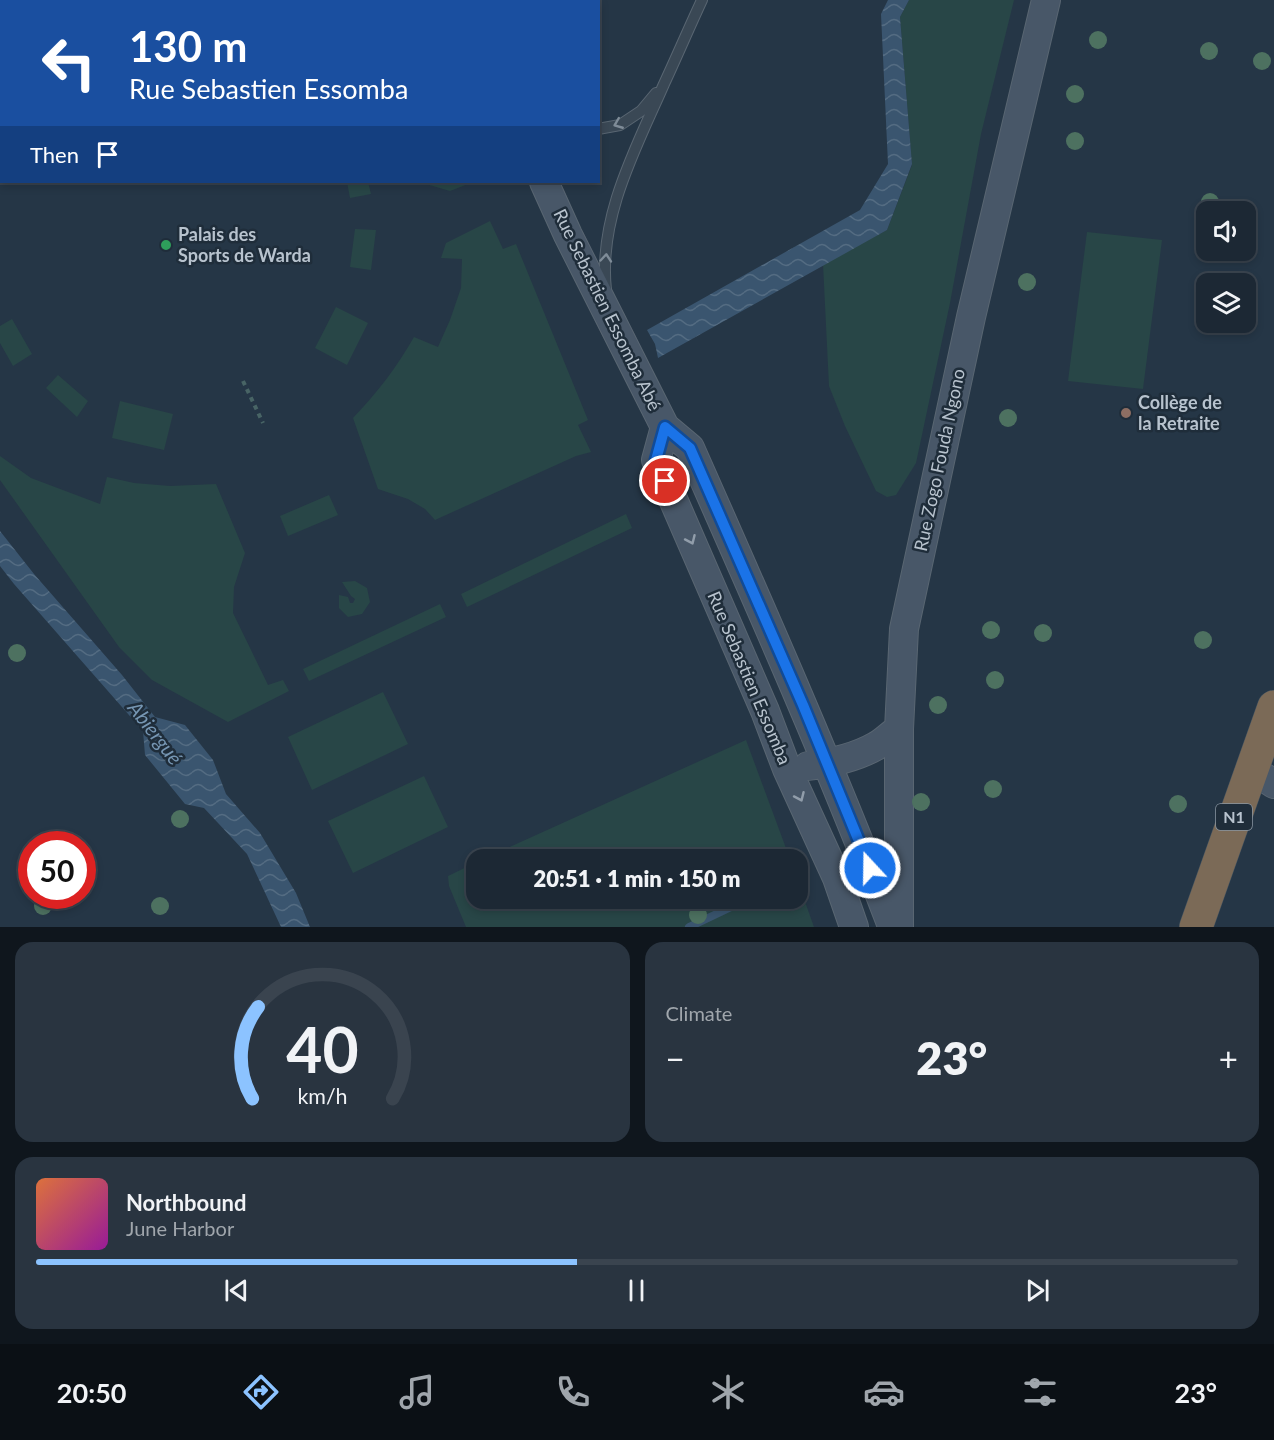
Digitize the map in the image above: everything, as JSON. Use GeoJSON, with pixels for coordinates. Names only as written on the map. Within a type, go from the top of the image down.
{"type":"FeatureCollection","features":[{"type":"Feature","properties":{"kind":"highway","name":"N1"},"geometry":{"type":"LineString","coordinates":[[1196,927],[1262,777],[1274,707]]}},
{"type":"Feature","properties":{"kind":"main road","name":"Rue Zogo Fouda Ngono"},"geometry":{"type":"LineString","coordinates":[[898,927],[899,729],[904,629],[971,317],[1046,0]]}},
{"type":"Feature","properties":{"kind":"main road","name":"Rue Sebastien Essomba Abé"},"geometry":{"type":"LineString","coordinates":[[544,183],[568,235],[665,427],[690,448],[803,705],[863,849],[892,927]]}},
{"type":"Feature","properties":{"kind":"main road","name":"Rue Sebastien Essomba"},"geometry":{"type":"LineString","coordinates":[[665,427],[656,460],[765,711],[787,769],[837,878],[854,927]]}},
{"type":"Feature","properties":{"kind":"main road"},"geometry":{"type":"LineString","coordinates":[[787,769],[827,764],[854,756],[877,746],[899,729]]}},
{"type":"Feature","properties":{"kind":"lane"},"geometry":{"type":"LineString","coordinates":[[609,316],[604,276],[609,224],[622,181],[702,0]]}},
{"type":"Feature","properties":{"kind":"lane"},"geometry":{"type":"LineString","coordinates":[[600,129],[620,125],[640,111],[664,84]]}},
{"type":"Feature","properties":{"kind":"path"},"geometry":{"type":"LineString","coordinates":[[243,381],[262,423]]}},
{"type":"Feature","properties":{"kind":"green space"},"geometry":{"type":"Polygon","coordinates":[[[909,0],[1014,0],[981,134],[950,303],[916,463],[896,495],[887,497],[876,491],[829,386],[823,264],[887,230],[912,165],[900,17],[909,0]]]}},
{"type":"Feature","properties":{"kind":"green space"},"geometry":{"type":"Polygon","coordinates":[[[347,183],[368,183],[371,194],[350,198],[347,183]]]}},
{"type":"Feature","properties":{"kind":"green space"},"geometry":{"type":"Polygon","coordinates":[[[426,183],[470,183],[450,191],[426,183]]]}},
{"type":"Feature","properties":{"kind":"green space"},"geometry":{"type":"Polygon","coordinates":[[[490,221],[503,249],[516,244],[588,420],[578,425],[591,452],[576,456],[435,520],[425,509],[408,499],[378,489],[353,418],[386,379],[414,337],[438,347],[461,288],[462,259],[441,258],[446,243],[490,221]]]}},
{"type":"Feature","properties":{"kind":"green space"},"geometry":{"type":"Polygon","coordinates":[[[355,229],[376,230],[371,270],[350,267],[355,229]]]}},
{"type":"Feature","properties":{"kind":"green space"},"geometry":{"type":"Polygon","coordinates":[[[1087,232],[1162,240],[1143,389],[1068,381],[1087,232]]]}},
{"type":"Feature","properties":{"kind":"green space"},"geometry":{"type":"Polygon","coordinates":[[[336,307],[368,323],[347,365],[315,348],[336,307]]]}},
{"type":"Feature","properties":{"kind":"green space"},"geometry":{"type":"Polygon","coordinates":[[[12,319],[32,354],[13,366],[0,343],[0,326],[12,319]]]}},
{"type":"Feature","properties":{"kind":"green space"},"geometry":{"type":"Polygon","coordinates":[[[58,375],[88,401],[77,417],[46,388],[58,375]]]}},
{"type":"Feature","properties":{"kind":"green space"},"geometry":{"type":"Polygon","coordinates":[[[120,401],[173,414],[164,450],[112,438],[120,401]]]}},
{"type":"Feature","properties":{"kind":"green space"},"geometry":{"type":"Polygon","coordinates":[[[0,456],[31,478],[100,504],[107,477],[134,483],[170,486],[216,484],[245,553],[234,587],[233,613],[268,685],[283,680],[289,691],[228,722],[152,680],[119,647],[0,480],[0,456]]]}},
{"type":"Feature","properties":{"kind":"green space"},"geometry":{"type":"Polygon","coordinates":[[[329,495],[338,515],[288,536],[280,516],[329,495]]]}},
{"type":"Feature","properties":{"kind":"green space"},"geometry":{"type":"Polygon","coordinates":[[[626,514],[632,528],[467,607],[461,594],[626,514]]]}},
{"type":"Feature","properties":{"kind":"green space"},"geometry":{"type":"Polygon","coordinates":[[[355,581],[367,588],[370,602],[362,614],[348,617],[339,608],[339,595],[348,597],[350,603],[353,603],[355,599],[342,582],[355,581]]]}},
{"type":"Feature","properties":{"kind":"green space"},"geometry":{"type":"Polygon","coordinates":[[[440,604],[446,617],[309,681],[303,669],[440,604]]]}},
{"type":"Feature","properties":{"kind":"green space"},"geometry":{"type":"Polygon","coordinates":[[[383,692],[408,744],[312,790],[288,737],[383,692]]]}},
{"type":"Feature","properties":{"kind":"green space"},"geometry":{"type":"Polygon","coordinates":[[[746,740],[786,849],[505,849],[746,740]]]}},
{"type":"Feature","properties":{"kind":"green space"},"geometry":{"type":"Polygon","coordinates":[[[424,776],[448,827],[353,873],[328,821],[424,776]]]}},
{"type":"Feature","properties":{"kind":"green space"},"geometry":{"type":"Polygon","coordinates":[[[466,867],[466,909],[808,909],[814,927],[466,927],[449,886],[448,876],[466,867]]]}},
{"type":"Feature","properties":{"kind":"water"},"geometry":{"type":"Polygon","coordinates":[[[888,0],[909,0],[900,17],[912,164],[887,230],[658,358],[655,344],[647,330],[860,210],[888,164],[881,14],[888,0]]]}},
{"type":"Feature","properties":{"kind":"water","name":"Abiergué"},"geometry":{"type":"Polygon","coordinates":[[[0,531],[155,717],[185,725],[213,760],[226,794],[260,833],[296,893],[310,927],[281,927],[247,854],[204,808],[185,804],[145,755],[143,731],[0,566],[0,531]]]}},
{"type":"Feature","properties":{"kind":"waterway"},"geometry":{"type":"LineString","coordinates":[[689,927],[727,909]]}},
{"type":"Feature","properties":{"kind":"place","name":"Palais des Sports de Warda"},"geometry":{"type":"Point","coordinates":[166,245]}},
{"type":"Feature","properties":{"kind":"place","name":"Collège de la Retraite"},"geometry":{"type":"Point","coordinates":[1126,413]}},
{"type":"Feature","properties":{"kind":"route"},"geometry":{"type":"LineString","coordinates":[[665,481],[656,460],[665,427],[690,448],[803,705],[870,868]]}}]}
